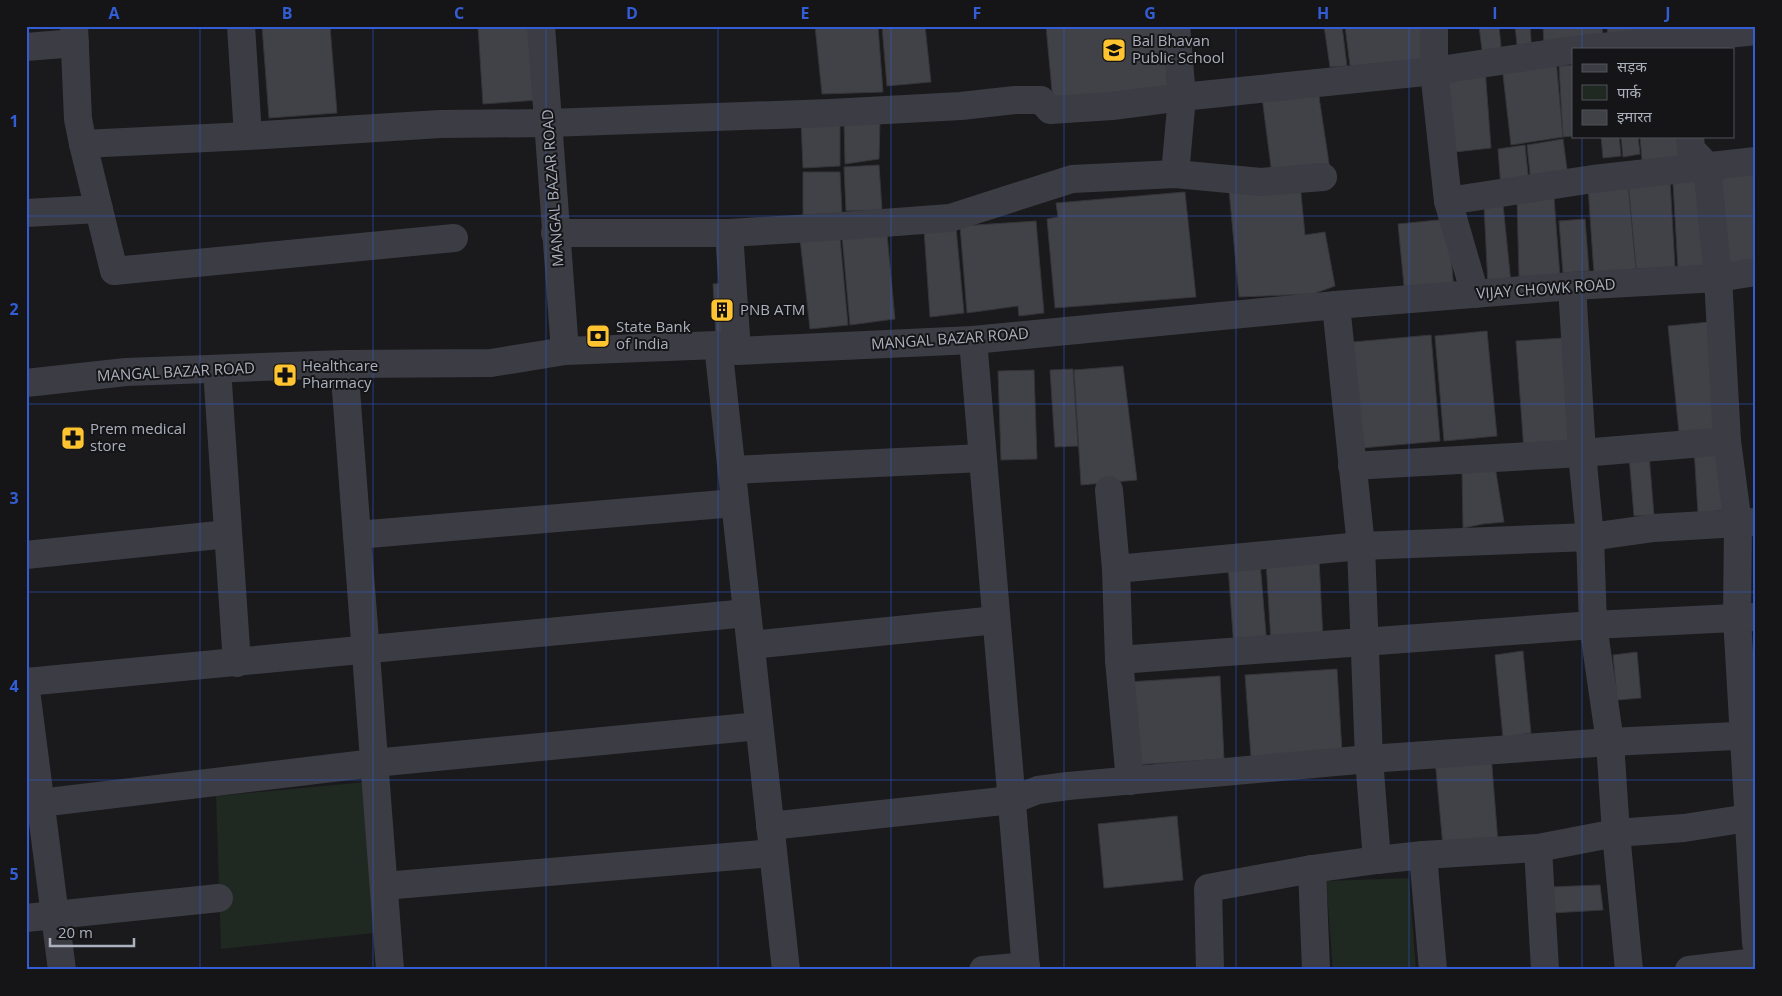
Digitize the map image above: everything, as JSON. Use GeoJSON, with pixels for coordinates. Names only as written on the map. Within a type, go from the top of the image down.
{"type":"FeatureCollection","features":[{"type":"Feature","properties":{"kind":"street"},"geometry":{"type":"LineString","coordinates":[[241,26],[248,136]]}},
{"type":"Feature","properties":{"kind":"street","name":"MANGAL BAZAR ROAD"},"geometry":{"type":"LineString","coordinates":[[541,26],[565,351]]}},
{"type":"Feature","properties":{"kind":"street"},"geometry":{"type":"LineString","coordinates":[[1175,174],[1182,97],[1176,26]]}},
{"type":"Feature","properties":{"kind":"street"},"geometry":{"type":"LineString","coordinates":[[1434,26],[1434,71],[1448,201],[1475,294]]}},
{"type":"Feature","properties":{"kind":"street"},"geometry":{"type":"LineString","coordinates":[[1603,48],[1687,44],[1756,31]]}},
{"type":"Feature","properties":{"kind":"street"},"geometry":{"type":"LineString","coordinates":[[26,47],[74,35],[78,119],[114,271],[454,238]]}},
{"type":"Feature","properties":{"kind":"street"},"geometry":{"type":"LineString","coordinates":[[83,144],[440,124],[548,123],[830,113],[960,106],[1015,100],[1041,100],[1050,110],[1112,106],[1434,71],[1572,50]]}},
{"type":"Feature","properties":{"kind":"street"},"geometry":{"type":"LineString","coordinates":[[1690,138],[1691,149],[1707,166],[1718,278],[1728,441],[1747,523],[1750,736],[1748,818],[1756,943]]}},
{"type":"Feature","properties":{"kind":"street"},"geometry":{"type":"LineString","coordinates":[[1448,201],[1529,188],[1756,161]]}},
{"type":"Feature","properties":{"kind":"street"},"geometry":{"type":"LineString","coordinates":[[555,233],[728,233],[950,218],[1072,178],[1175,174],[1261,182],[1323,177]]}},
{"type":"Feature","properties":{"kind":"street"},"geometry":{"type":"LineString","coordinates":[[26,212],[99,209]]}},
{"type":"Feature","properties":{"kind":"street"},"geometry":{"type":"LineString","coordinates":[[728,233],[727,348],[732,470],[786,970]]}},
{"type":"Feature","properties":{"kind":"street","name":"VIJAY CHOWK ROAD"},"geometry":{"type":"LineString","coordinates":[[1336,305],[1572,286],[1718,278],[1756,272]]}},
{"type":"Feature","properties":{"kind":"street"},"geometry":{"type":"LineString","coordinates":[[1572,286],[1582,453],[1590,537],[1593,625],[1610,742],[1616,834],[1629,970]]}},
{"type":"Feature","properties":{"kind":"street"},"geometry":{"type":"LineString","coordinates":[[1336,305],[1361,546],[1369,759],[1377,860]]}},
{"type":"Feature","properties":{"kind":"street","name":"MANGAL BAZAR ROAD"},"geometry":{"type":"LineString","coordinates":[[26,383],[126,372],[344,364],[491,363],[565,351],[973,340],[1336,305]]}},
{"type":"Feature","properties":{"kind":"street"},"geometry":{"type":"LineString","coordinates":[[973,340],[1026,968],[983,970]]}},
{"type":"Feature","properties":{"kind":"street"},"geometry":{"type":"LineString","coordinates":[[344,364],[390,970]]}},
{"type":"Feature","properties":{"kind":"street"},"geometry":{"type":"LineString","coordinates":[[217,369],[237,663]]}},
{"type":"Feature","properties":{"kind":"street"},"geometry":{"type":"LineString","coordinates":[[1352,466],[1582,453],[1728,441]]}},
{"type":"Feature","properties":{"kind":"street"},"geometry":{"type":"LineString","coordinates":[[732,470],[982,458]]}},
{"type":"Feature","properties":{"kind":"street"},"geometry":{"type":"LineString","coordinates":[[1109,490],[1116,569],[1119,660],[1130,782]]}},
{"type":"Feature","properties":{"kind":"street"},"geometry":{"type":"LineString","coordinates":[[357,535],[735,502]]}},
{"type":"Feature","properties":{"kind":"street"},"geometry":{"type":"LineString","coordinates":[[1116,569],[1361,546],[1590,537],[1654,528],[1747,523]]}},
{"type":"Feature","properties":{"kind":"street"},"geometry":{"type":"LineString","coordinates":[[26,555],[228,534]]}},
{"type":"Feature","properties":{"kind":"street"},"geometry":{"type":"LineString","coordinates":[[26,682],[366,651],[747,613]]}},
{"type":"Feature","properties":{"kind":"street"},"geometry":{"type":"LineString","coordinates":[[1119,660],[1593,625],[1747,617]]}},
{"type":"Feature","properties":{"kind":"street"},"geometry":{"type":"LineString","coordinates":[[751,644],[996,620]]}},
{"type":"Feature","properties":{"kind":"street"},"geometry":{"type":"LineString","coordinates":[[26,692],[33,803],[55,916],[62,970]]}},
{"type":"Feature","properties":{"kind":"street"},"geometry":{"type":"LineString","coordinates":[[33,803],[374,762],[759,726]]}},
{"type":"Feature","properties":{"kind":"street"},"geometry":{"type":"LineString","coordinates":[[770,826],[1012,800],[1038,790],[1369,759],[1610,742],[1750,736]]}},
{"type":"Feature","properties":{"kind":"street"},"geometry":{"type":"LineString","coordinates":[[1210,970],[1208,888],[1312,869],[1377,860],[1423,855],[1538,848],[1616,834],[1684,828],[1748,818]]}},
{"type":"Feature","properties":{"kind":"street"},"geometry":{"type":"LineString","coordinates":[[1538,848],[1545,970]]}},
{"type":"Feature","properties":{"kind":"street"},"geometry":{"type":"LineString","coordinates":[[384,886],[773,853]]}},
{"type":"Feature","properties":{"kind":"street"},"geometry":{"type":"LineString","coordinates":[[1423,855],[1433,970]]}},
{"type":"Feature","properties":{"kind":"street"},"geometry":{"type":"LineString","coordinates":[[1312,869],[1316,970]]}},
{"type":"Feature","properties":{"kind":"street"},"geometry":{"type":"LineString","coordinates":[[26,918],[219,898]]}},
{"type":"Feature","properties":{"kind":"street"},"geometry":{"type":"LineString","coordinates":[[1689,970],[1756,962]]}},
{"type":"Feature","properties":{"kind":"green space"},"geometry":{"type":"Polygon","coordinates":[[[366,782],[374,933],[221,949],[216,796],[366,782]]]}},
{"type":"Feature","properties":{"kind":"green space"},"geometry":{"type":"Polygon","coordinates":[[[1409,878],[1416,970],[1333,970],[1326,881],[1409,878]]]}},
{"type":"Feature","properties":{"kind":"building"},"geometry":{"type":"Polygon","coordinates":[[[262,26],[330,26],[337,113],[269,118],[262,26]]]}},
{"type":"Feature","properties":{"kind":"building"},"geometry":{"type":"Polygon","coordinates":[[[478,26],[534,26],[539,100],[483,104],[478,26]]]}},
{"type":"Feature","properties":{"kind":"building"},"geometry":{"type":"Polygon","coordinates":[[[815,26],[878,26],[883,92],[822,94],[815,26]]]}},
{"type":"Feature","properties":{"kind":"building"},"geometry":{"type":"Polygon","coordinates":[[[882,26],[925,26],[931,82],[887,86],[882,26]]]}},
{"type":"Feature","properties":{"kind":"building"},"geometry":{"type":"Polygon","coordinates":[[[1046,26],[1164,26],[1168,97],[1053,102],[1046,26]]]}},
{"type":"Feature","properties":{"kind":"building"},"geometry":{"type":"Polygon","coordinates":[[[1324,26],[1342,26],[1347,66],[1330,67],[1324,26]]]}},
{"type":"Feature","properties":{"kind":"building"},"geometry":{"type":"Polygon","coordinates":[[[1345,26],[1423,26],[1425,59],[1350,66],[1345,26]]]}},
{"type":"Feature","properties":{"kind":"building"},"geometry":{"type":"Polygon","coordinates":[[[1479,26],[1499,26],[1502,57],[1483,58],[1479,26]]]}},
{"type":"Feature","properties":{"kind":"building"},"geometry":{"type":"Polygon","coordinates":[[[1515,26],[1530,26],[1532,53],[1518,54],[1515,26]]]}},
{"type":"Feature","properties":{"kind":"building"},"geometry":{"type":"Polygon","coordinates":[[[1543,26],[1602,26],[1603,38],[1544,46],[1543,26]]]}},
{"type":"Feature","properties":{"kind":"building"},"geometry":{"type":"Polygon","coordinates":[[[1607,26],[1674,26],[1608,39],[1607,26]]]}},
{"type":"Feature","properties":{"kind":"building"},"geometry":{"type":"Polygon","coordinates":[[[1556,59],[1563,137],[1511,145],[1502,66],[1556,59]]]}},
{"type":"Feature","properties":{"kind":"building"},"geometry":{"type":"Polygon","coordinates":[[[1572,65],[1572,136],[1563,137],[1559,66],[1572,65]]]}},
{"type":"Feature","properties":{"kind":"building"},"geometry":{"type":"Polygon","coordinates":[[[1485,68],[1491,148],[1455,152],[1440,75],[1485,68]]]}},
{"type":"Feature","properties":{"kind":"building"},"geometry":{"type":"Polygon","coordinates":[[[1318,90],[1330,170],[1272,175],[1262,97],[1318,90]]]}},
{"type":"Feature","properties":{"kind":"building"},"geometry":{"type":"Polygon","coordinates":[[[840,119],[840,166],[803,168],[801,121],[840,119]]]}},
{"type":"Feature","properties":{"kind":"building"},"geometry":{"type":"Polygon","coordinates":[[[880,120],[879,159],[845,164],[844,121],[880,120]]]}},
{"type":"Feature","properties":{"kind":"building"},"geometry":{"type":"Polygon","coordinates":[[[1601,138],[1619,138],[1621,156],[1603,158],[1601,138]]]}},
{"type":"Feature","properties":{"kind":"building"},"geometry":{"type":"Polygon","coordinates":[[[1621,138],[1638,138],[1640,154],[1623,157],[1621,138]]]}},
{"type":"Feature","properties":{"kind":"building"},"geometry":{"type":"Polygon","coordinates":[[[1640,138],[1688,138],[1683,157],[1642,160],[1640,138]]]}},
{"type":"Feature","properties":{"kind":"building"},"geometry":{"type":"Polygon","coordinates":[[[1563,139],[1568,177],[1531,183],[1527,145],[1563,139]]]}},
{"type":"Feature","properties":{"kind":"building"},"geometry":{"type":"Polygon","coordinates":[[[1525,145],[1529,184],[1501,189],[1498,149],[1525,145]]]}},
{"type":"Feature","properties":{"kind":"building"},"geometry":{"type":"Polygon","coordinates":[[[879,165],[882,210],[846,211],[844,167],[879,165]]]}},
{"type":"Feature","properties":{"kind":"building"},"geometry":{"type":"Polygon","coordinates":[[[803,172],[840,172],[842,213],[803,215],[803,172]]]}},
{"type":"Feature","properties":{"kind":"building"},"geometry":{"type":"Polygon","coordinates":[[[1756,175],[1756,268],[1725,271],[1719,177],[1756,175]]]}},
{"type":"Feature","properties":{"kind":"building"},"geometry":{"type":"Polygon","coordinates":[[[1704,177],[1711,269],[1678,270],[1673,183],[1704,177]]]}},
{"type":"Feature","properties":{"kind":"building"},"geometry":{"type":"Polygon","coordinates":[[[1670,180],[1675,267],[1636,269],[1628,183],[1670,180]]]}},
{"type":"Feature","properties":{"kind":"building"},"geometry":{"type":"Polygon","coordinates":[[[1628,183],[1636,269],[1594,274],[1588,187],[1628,183]]]}},
{"type":"Feature","properties":{"kind":"building"},"geometry":{"type":"Polygon","coordinates":[[[1300,184],[1305,235],[1325,232],[1335,286],[1313,294],[1239,297],[1229,190],[1300,184]]]}},
{"type":"Feature","properties":{"kind":"building"},"geometry":{"type":"Polygon","coordinates":[[[1185,192],[1196,297],[1055,308],[1047,219],[1058,217],[1056,203],[1185,192]]]}},
{"type":"Feature","properties":{"kind":"building"},"geometry":{"type":"Polygon","coordinates":[[[1554,198],[1560,276],[1519,277],[1517,200],[1554,198]]]}},
{"type":"Feature","properties":{"kind":"building"},"geometry":{"type":"Polygon","coordinates":[[[1503,204],[1511,283],[1488,287],[1484,205],[1503,204]]]}},
{"type":"Feature","properties":{"kind":"building"},"geometry":{"type":"Polygon","coordinates":[[[1448,219],[1454,291],[1405,296],[1398,224],[1448,219]]]}},
{"type":"Feature","properties":{"kind":"building"},"geometry":{"type":"Polygon","coordinates":[[[1585,219],[1589,271],[1563,273],[1559,221],[1585,219]]]}},
{"type":"Feature","properties":{"kind":"building"},"geometry":{"type":"Polygon","coordinates":[[[1036,221],[1044,313],[1019,316],[1018,306],[967,313],[960,226],[1036,221]]]}},
{"type":"Feature","properties":{"kind":"building"},"geometry":{"type":"Polygon","coordinates":[[[956,227],[964,313],[930,317],[924,230],[956,227]]]}},
{"type":"Feature","properties":{"kind":"building"},"geometry":{"type":"Polygon","coordinates":[[[887,234],[895,319],[850,325],[842,236],[887,234]]]}},
{"type":"Feature","properties":{"kind":"building"},"geometry":{"type":"Polygon","coordinates":[[[840,238],[848,325],[810,329],[800,239],[840,238]]]}},
{"type":"Feature","properties":{"kind":"building","name":"PNB ATM"},"geometry":{"type":"Polygon","coordinates":[[[728,283],[731,335],[716,336],[713,284],[728,283]]]}},
{"type":"Feature","properties":{"kind":"building"},"geometry":{"type":"Polygon","coordinates":[[[1709,322],[1721,438],[1680,442],[1668,326],[1709,322]]]}},
{"type":"Feature","properties":{"kind":"building"},"geometry":{"type":"Polygon","coordinates":[[[1487,331],[1497,436],[1444,441],[1435,336],[1487,331]]]}},
{"type":"Feature","properties":{"kind":"building"},"geometry":{"type":"Polygon","coordinates":[[[1431,335],[1440,441],[1362,448],[1353,342],[1431,335]]]}},
{"type":"Feature","properties":{"kind":"building"},"geometry":{"type":"Polygon","coordinates":[[[1563,338],[1569,449],[1524,451],[1516,341],[1563,338]]]}},
{"type":"Feature","properties":{"kind":"building"},"geometry":{"type":"Polygon","coordinates":[[[1123,366],[1137,480],[1081,485],[1074,370],[1123,366]]]}},
{"type":"Feature","properties":{"kind":"building"},"geometry":{"type":"Polygon","coordinates":[[[1073,369],[1078,446],[1055,447],[1050,370],[1073,369]]]}},
{"type":"Feature","properties":{"kind":"building"},"geometry":{"type":"Polygon","coordinates":[[[1034,370],[1037,459],[1001,460],[998,371],[1034,370]]]}},
{"type":"Feature","properties":{"kind":"building"},"geometry":{"type":"Polygon","coordinates":[[[1720,446],[1727,509],[1698,514],[1694,449],[1720,446]]]}},
{"type":"Feature","properties":{"kind":"building"},"geometry":{"type":"Polygon","coordinates":[[[1649,454],[1654,515],[1634,516],[1629,456],[1649,454]]]}},
{"type":"Feature","properties":{"kind":"building"},"geometry":{"type":"Polygon","coordinates":[[[1495,466],[1504,522],[1463,528],[1462,471],[1495,466]]]}},
{"type":"Feature","properties":{"kind":"building"},"geometry":{"type":"Polygon","coordinates":[[[1319,559],[1323,639],[1271,642],[1266,561],[1319,559]]]}},
{"type":"Feature","properties":{"kind":"building"},"geometry":{"type":"Polygon","coordinates":[[[1260,562],[1267,646],[1234,649],[1228,565],[1260,562]]]}},
{"type":"Feature","properties":{"kind":"building"},"geometry":{"type":"Polygon","coordinates":[[[1523,651],[1531,733],[1503,738],[1495,655],[1523,651]]]}},
{"type":"Feature","properties":{"kind":"building"},"geometry":{"type":"Polygon","coordinates":[[[1637,652],[1641,698],[1617,700],[1613,655],[1637,652]]]}},
{"type":"Feature","properties":{"kind":"building"},"geometry":{"type":"Polygon","coordinates":[[[1337,669],[1342,752],[1251,757],[1245,675],[1337,669]]]}},
{"type":"Feature","properties":{"kind":"building"},"geometry":{"type":"Polygon","coordinates":[[[1220,676],[1224,759],[1134,765],[1128,682],[1220,676]]]}},
{"type":"Feature","properties":{"kind":"building"},"geometry":{"type":"Polygon","coordinates":[[[1491,754],[1498,842],[1443,847],[1435,759],[1491,754]]]}},
{"type":"Feature","properties":{"kind":"building"},"geometry":{"type":"Polygon","coordinates":[[[1177,816],[1183,880],[1104,888],[1098,824],[1177,816]]]}},
{"type":"Feature","properties":{"kind":"building"},"geometry":{"type":"Polygon","coordinates":[[[1600,885],[1603,910],[1552,913],[1549,887],[1600,885]]]}},
{"type":"Feature","properties":{"kind":"place","name":"Bal Bhavan Public School"},"geometry":{"type":"Point","coordinates":[1114,50]}},
{"type":"Feature","properties":{"kind":"place","name":"PNB ATM"},"geometry":{"type":"Point","coordinates":[722,310]}},
{"type":"Feature","properties":{"kind":"place","name":"State Bank of India"},"geometry":{"type":"Point","coordinates":[598,336]}},
{"type":"Feature","properties":{"kind":"place","name":"Healthcare Pharmacy"},"geometry":{"type":"Point","coordinates":[285,375]}},
{"type":"Feature","properties":{"kind":"place","name":"Prem medical store"},"geometry":{"type":"Point","coordinates":[73,438]}}]}
